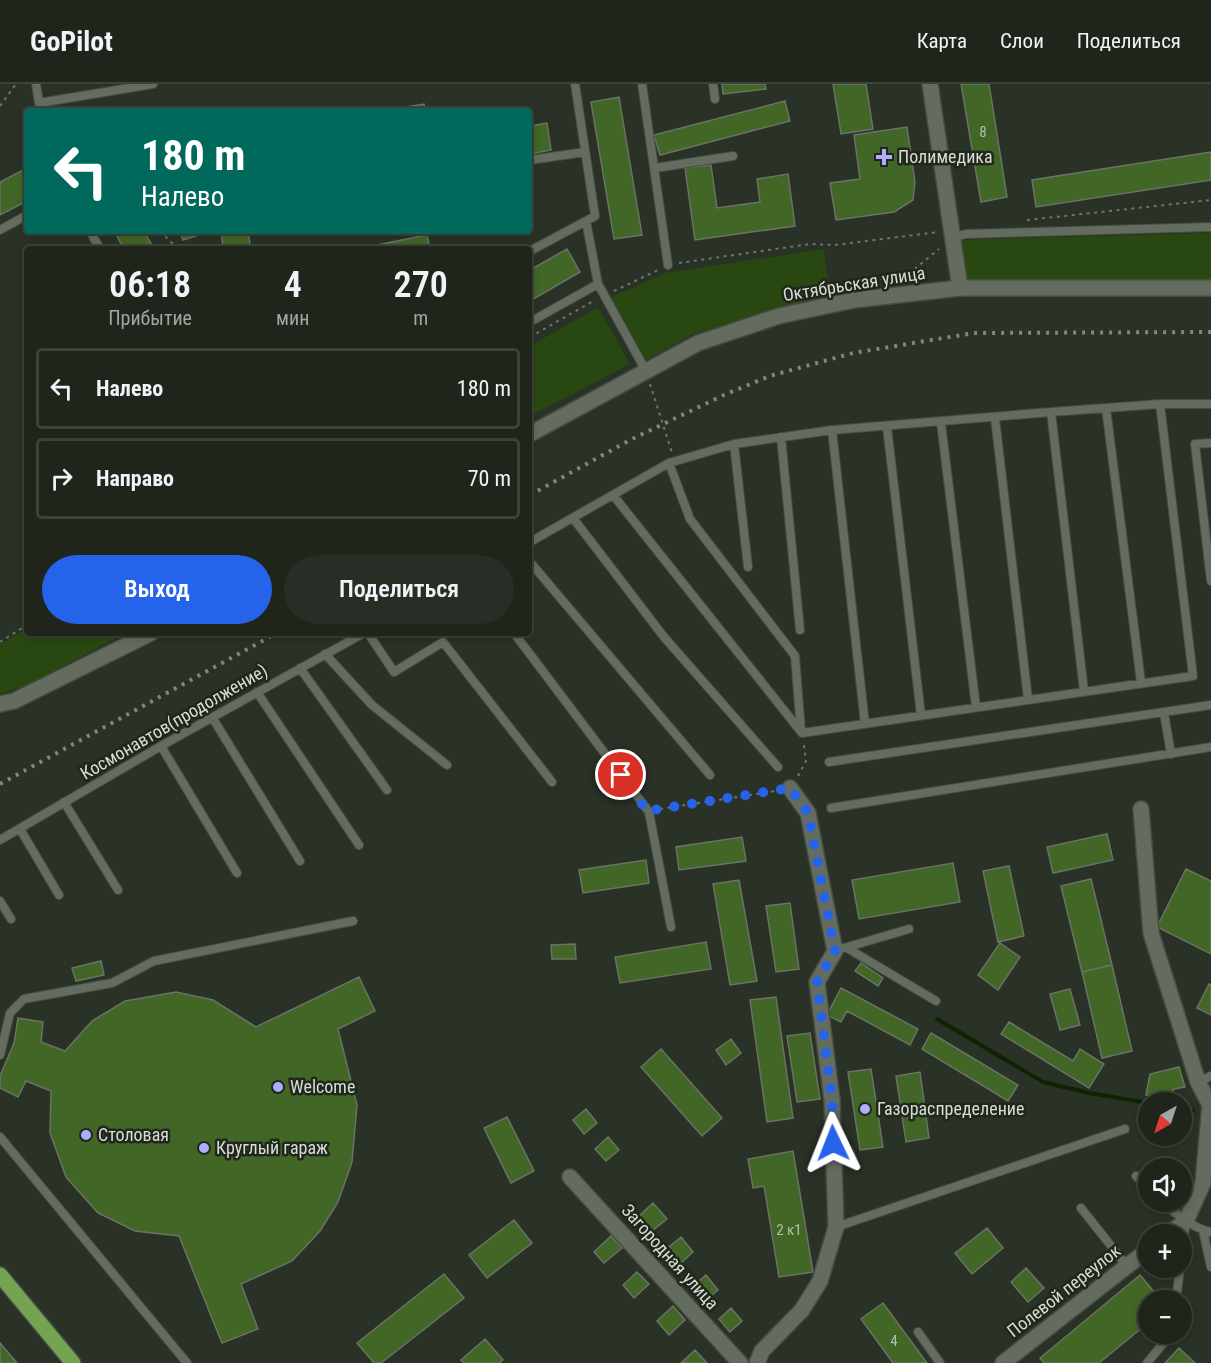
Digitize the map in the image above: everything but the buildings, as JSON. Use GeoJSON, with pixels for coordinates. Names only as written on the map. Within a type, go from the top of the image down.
{"type":"FeatureCollection","features":[{"type":"Feature","properties":{"kind":"main road"},"geometry":{"type":"LineString","coordinates":[[2,1282],[73,1363]]}},
{"type":"Feature","properties":{"kind":"street"},"geometry":{"type":"LineString","coordinates":[[930,84],[960,288]]}},
{"type":"Feature","properties":{"kind":"street","name":"Октябрьская улица"},"geometry":{"type":"LineString","coordinates":[[532,433],[698,343],[779,316],[854,300],[960,288],[1211,288]]}},
{"type":"Feature","properties":{"kind":"street"},"geometry":{"type":"LineString","coordinates":[[0,704],[14,700],[145,636]]}},
{"type":"Feature","properties":{"kind":"street"},"geometry":{"type":"LineString","coordinates":[[757,1363],[762,1351],[802,1310],[820,1281],[836,1227],[832,1100],[817,982],[841,949],[808,813],[790,788]]}},
{"type":"Feature","properties":{"kind":"street"},"geometry":{"type":"LineString","coordinates":[[1141,809],[1151,933],[1204,1079],[1210,1105],[1203,1183],[1186,1221],[1182,1224]]}},
{"type":"Feature","properties":{"kind":"street","name":"Загородная улица"},"geometry":{"type":"LineString","coordinates":[[570,1177],[740,1363]]}},
{"type":"Feature","properties":{"kind":"street","name":"Полевой переулок"},"geometry":{"type":"LineString","coordinates":[[1003,1363],[1138,1258]]}},
{"type":"Feature","properties":{"kind":"lane"},"geometry":{"type":"LineString","coordinates":[[36,84],[39,103],[153,84]]}},
{"type":"Feature","properties":{"kind":"lane"},"geometry":{"type":"LineString","coordinates":[[532,249],[594,216],[575,84]]}},
{"type":"Feature","properties":{"kind":"lane"},"geometry":{"type":"LineString","coordinates":[[642,84],[668,265]]}},
{"type":"Feature","properties":{"kind":"lane"},"geometry":{"type":"LineString","coordinates":[[713,84],[716,99]]}},
{"type":"Feature","properties":{"kind":"lane"},"geometry":{"type":"LineString","coordinates":[[532,160],[585,152]]}},
{"type":"Feature","properties":{"kind":"lane"},"geometry":{"type":"LineString","coordinates":[[654,168],[733,156]]}},
{"type":"Feature","properties":{"kind":"lane"},"geometry":{"type":"LineString","coordinates":[[0,230],[24,218]]}},
{"type":"Feature","properties":{"kind":"lane"},"geometry":{"type":"LineString","coordinates":[[586,221],[598,284],[646,371]]}},
{"type":"Feature","properties":{"kind":"lane"},"geometry":{"type":"LineString","coordinates":[[954,237],[966,234],[1211,227]]}},
{"type":"Feature","properties":{"kind":"lane"},"geometry":{"type":"LineString","coordinates":[[532,321],[598,284]]}},
{"type":"Feature","properties":{"kind":"lane"},"geometry":{"type":"LineString","coordinates":[[802,733],[1193,676],[1160,404]]}},
{"type":"Feature","properties":{"kind":"lane"},"geometry":{"type":"LineString","coordinates":[[532,541],[672,462],[734,444],[832,430],[1160,404],[1211,404]]}},
{"type":"Feature","properties":{"kind":"lane"},"geometry":{"type":"LineString","coordinates":[[1106,408],[1141,682]]}},
{"type":"Feature","properties":{"kind":"lane"},"geometry":{"type":"LineString","coordinates":[[1051,412],[1084,691]]}},
{"type":"Feature","properties":{"kind":"lane"},"geometry":{"type":"LineString","coordinates":[[994,418],[1028,699]]}},
{"type":"Feature","properties":{"kind":"lane"},"geometry":{"type":"LineString","coordinates":[[941,423],[976,707]]}},
{"type":"Feature","properties":{"kind":"lane"},"geometry":{"type":"LineString","coordinates":[[887,427],[921,715]]}},
{"type":"Feature","properties":{"kind":"lane"},"geometry":{"type":"LineString","coordinates":[[832,430],[865,724]]}},
{"type":"Feature","properties":{"kind":"lane"},"geometry":{"type":"LineString","coordinates":[[782,437],[800,630]]}},
{"type":"Feature","properties":{"kind":"lane"},"geometry":{"type":"LineString","coordinates":[[1211,443],[1196,444],[1211,581]]}},
{"type":"Feature","properties":{"kind":"lane"},"geometry":{"type":"LineString","coordinates":[[734,444],[748,567]]}},
{"type":"Feature","properties":{"kind":"lane"},"geometry":{"type":"LineString","coordinates":[[672,462],[690,519],[795,656],[802,733]]}},
{"type":"Feature","properties":{"kind":"lane"},"geometry":{"type":"LineString","coordinates":[[613,495],[802,733]]}},
{"type":"Feature","properties":{"kind":"lane"},"geometry":{"type":"LineString","coordinates":[[573,518],[664,637],[778,767]]}},
{"type":"Feature","properties":{"kind":"lane"},"geometry":{"type":"LineString","coordinates":[[532,564],[710,776]]}},
{"type":"Feature","properties":{"kind":"lane","name":"Космонавтов(продолжение)"},"geometry":{"type":"LineString","coordinates":[[0,840],[212,717],[360,636]]}},
{"type":"Feature","properties":{"kind":"lane"},"geometry":{"type":"LineString","coordinates":[[368,636],[394,672],[443,642],[552,782]]}},
{"type":"Feature","properties":{"kind":"lane"},"geometry":{"type":"LineString","coordinates":[[516,636],[647,811],[671,927]]}},
{"type":"Feature","properties":{"kind":"lane"},"geometry":{"type":"LineString","coordinates":[[326,654],[372,705],[447,765]]}},
{"type":"Feature","properties":{"kind":"lane"},"geometry":{"type":"LineString","coordinates":[[300,668],[387,790]]}},
{"type":"Feature","properties":{"kind":"lane"},"geometry":{"type":"LineString","coordinates":[[257,692],[359,845]]}},
{"type":"Feature","properties":{"kind":"lane"},"geometry":{"type":"LineString","coordinates":[[829,762],[1211,705]]}},
{"type":"Feature","properties":{"kind":"lane"},"geometry":{"type":"LineString","coordinates":[[1164,712],[1171,754]]}},
{"type":"Feature","properties":{"kind":"lane"},"geometry":{"type":"LineString","coordinates":[[212,717],[300,861]]}},
{"type":"Feature","properties":{"kind":"lane"},"geometry":{"type":"LineString","coordinates":[[161,746],[237,873]]}},
{"type":"Feature","properties":{"kind":"lane"},"geometry":{"type":"LineString","coordinates":[[831,808],[1211,747]]}},
{"type":"Feature","properties":{"kind":"lane"},"geometry":{"type":"LineString","coordinates":[[64,802],[117,891]]}},
{"type":"Feature","properties":{"kind":"lane"},"geometry":{"type":"LineString","coordinates":[[20,829],[58,895]]}},
{"type":"Feature","properties":{"kind":"lane"},"geometry":{"type":"LineString","coordinates":[[0,901],[11,919]]}},
{"type":"Feature","properties":{"kind":"lane"},"geometry":{"type":"LineString","coordinates":[[0,1055],[10,1013],[24,999],[112,983],[154,961],[353,921]]}},
{"type":"Feature","properties":{"kind":"lane"},"geometry":{"type":"LineString","coordinates":[[841,949],[909,929]]}},
{"type":"Feature","properties":{"kind":"lane"},"geometry":{"type":"LineString","coordinates":[[841,949],[936,1001]]}},
{"type":"Feature","properties":{"kind":"lane"},"geometry":{"type":"LineString","coordinates":[[836,1227],[1125,1129]]}},
{"type":"Feature","properties":{"kind":"lane"},"geometry":{"type":"LineString","coordinates":[[0,1137],[188,1363]]}},
{"type":"Feature","properties":{"kind":"lane"},"geometry":{"type":"LineString","coordinates":[[1081,1208],[1127,1266]]}},
{"type":"Feature","properties":{"kind":"lane"},"geometry":{"type":"LineString","coordinates":[[1175,1212],[1186,1221],[1207,1231],[1211,1267]]}},
{"type":"Feature","properties":{"kind":"lane"},"geometry":{"type":"LineString","coordinates":[[918,1332],[940,1363]]}},
{"type":"Feature","properties":{"kind":"lane"},"geometry":{"type":"LineString","coordinates":[[1147,1363],[1163,1344]]}},
{"type":"Feature","properties":{"kind":"path"},"geometry":{"type":"LineString","coordinates":[[0,106],[16,84]]}},
{"type":"Feature","properties":{"kind":"path"},"geometry":{"type":"LineString","coordinates":[[1017,222],[1211,200]]}},
{"type":"Feature","properties":{"kind":"path"},"geometry":{"type":"LineString","coordinates":[[532,336],[604,296],[668,265],[810,244],[835,245],[936,232],[940,250],[905,277],[880,279]]}},
{"type":"Feature","properties":{"kind":"path"},"geometry":{"type":"LineString","coordinates":[[163,234],[175,246]]}},
{"type":"Feature","properties":{"kind":"path"},"geometry":{"type":"LineString","coordinates":[[646,371],[672,462]]}},
{"type":"Feature","properties":{"kind":"path"},"geometry":{"type":"LineString","coordinates":[[0,642],[24,627]]}},
{"type":"Feature","properties":{"kind":"path"},"geometry":{"type":"LineString","coordinates":[[647,811],[790,788],[806,761],[802,733]]}},
{"type":"Feature","properties":{"kind":"green space"},"geometry":{"type":"Polygon","coordinates":[[[1211,233],[1211,279],[964,283],[957,240],[1211,233]]]}},
{"type":"Feature","properties":{"kind":"green space"},"geometry":{"type":"Polygon","coordinates":[[[824,249],[830,297],[693,334],[646,360],[610,298],[665,273],[824,249]]]}},
{"type":"Feature","properties":{"kind":"green space"},"geometry":{"type":"Polygon","coordinates":[[[598,307],[630,364],[532,415],[532,345],[598,307]]]}},
{"type":"Feature","properties":{"kind":"green space"},"geometry":{"type":"Polygon","coordinates":[[[24,631],[24,636],[119,636],[27,686],[0,694],[0,644],[24,631]]]}},
{"type":"Feature","properties":{"kind":"waterway"},"geometry":{"type":"LineString","coordinates":[[937,1019],[1043,1082],[1138,1101]]}},
{"type":"Feature","properties":{"kind":"railway"},"geometry":{"type":"LineString","coordinates":[[532,494],[632,439],[726,394],[770,376],[853,353],[974,333],[1211,332]]}},
{"type":"Feature","properties":{"kind":"railway"},"geometry":{"type":"LineString","coordinates":[[0,784],[271,636]]}},
{"type":"Feature","properties":{"kind":"place","name":"Полимедика"},"geometry":{"type":"Point","coordinates":[884,157]}},
{"type":"Feature","properties":{"kind":"place","name":"Welcome"},"geometry":{"type":"Point","coordinates":[278,1087]}},
{"type":"Feature","properties":{"kind":"place","name":"Газораспределение"},"geometry":{"type":"Point","coordinates":[865,1109]}},
{"type":"Feature","properties":{"kind":"place","name":"Столовая"},"geometry":{"type":"Point","coordinates":[86,1135]}},
{"type":"Feature","properties":{"kind":"place","name":"Круглый гараж"},"geometry":{"type":"Point","coordinates":[204,1148]}},
{"type":"Feature","properties":{"kind":"route"},"geometry":{"type":"LineString","coordinates":[[621,775],[647,811],[790,788],[808,813],[835,951],[817,982],[832,1100],[833,1143]]}}]}
